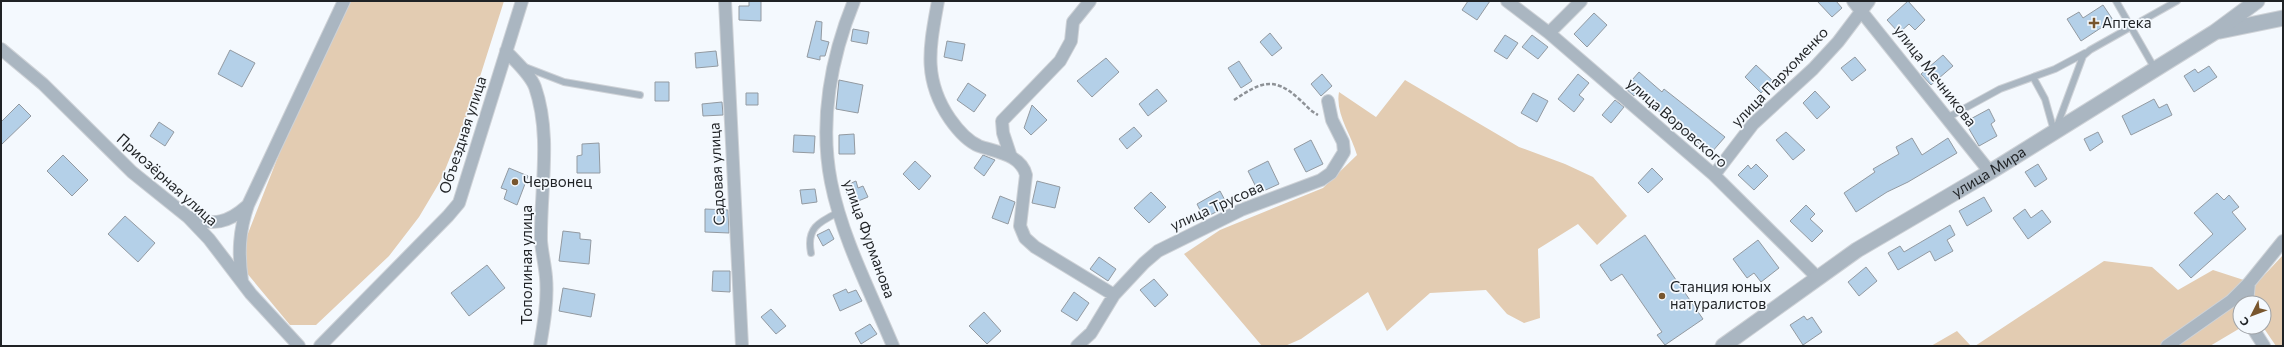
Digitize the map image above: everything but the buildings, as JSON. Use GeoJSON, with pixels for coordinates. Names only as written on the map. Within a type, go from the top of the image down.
{"type":"FeatureCollection","features":[{"type":"Feature","properties":{"kind":"street"},"geometry":{"type":"LineString","coordinates":[[243,283],[239,256],[241,224],[248,205],[344,1]]}},
{"type":"Feature","properties":{"kind":"street","name":"Объездная улица"},"geometry":{"type":"LineString","coordinates":[[320,346],[459,203],[522,1]]}},
{"type":"Feature","properties":{"kind":"street","name":"Садовая улица"},"geometry":{"type":"LineString","coordinates":[[726,1],[742,346]]}},
{"type":"Feature","properties":{"kind":"street","name":"улица Фурманова"},"geometry":{"type":"LineString","coordinates":[[854,1],[841,33],[829,86],[827,145],[831,181],[839,212],[893,346]]}},
{"type":"Feature","properties":{"kind":"street"},"geometry":{"type":"LineString","coordinates":[[938,1],[931,37],[930,60],[935,94],[958,130],[977,145],[1011,156],[1025,169],[1026,175],[1020,226],[1025,238],[1035,247],[1114,295]]}},
{"type":"Feature","properties":{"kind":"street"},"geometry":{"type":"LineString","coordinates":[[1011,156],[1003,133],[1002,121],[1060,61],[1071,41],[1073,22],[1090,1]]}},
{"type":"Feature","properties":{"kind":"street","name":"улица Воровского"},"geometry":{"type":"LineString","coordinates":[[1507,1],[1549,33],[1714,175],[1818,278]]}},
{"type":"Feature","properties":{"kind":"street"},"geometry":{"type":"LineString","coordinates":[[1549,33],[1581,1]]}},
{"type":"Feature","properties":{"kind":"street","name":"улица Мира"},"geometry":{"type":"LineString","coordinates":[[1723,346],[1857,250],[1990,172],[2215,32],[2257,1]]}},
{"type":"Feature","properties":{"kind":"street","name":"улица Мечникова"},"geometry":{"type":"LineString","coordinates":[[1861,4],[1947,118],[1990,172]]}},
{"type":"Feature","properties":{"kind":"street","name":"улица Пархоменко"},"geometry":{"type":"LineString","coordinates":[[1714,175],[1753,124],[1813,69],[1838,42],[1861,4]]}},
{"type":"Feature","properties":{"kind":"street"},"geometry":{"type":"LineString","coordinates":[[2215,32],[2283,18]]}},
{"type":"Feature","properties":{"kind":"street","name":"Приозёрная улица"},"geometry":{"type":"LineString","coordinates":[[1,49],[43,84],[132,172],[188,217],[209,239],[243,283],[299,346]]}},
{"type":"Feature","properties":{"kind":"street","name":"Тополиная улица"},"geometry":{"type":"LineString","coordinates":[[506,51],[534,85],[539,102],[542,126],[544,187],[541,241],[546,278],[546,315],[540,346]]}},
{"type":"Feature","properties":{"kind":"street","name":"улица Трусова"},"geometry":{"type":"LineString","coordinates":[[1077,346],[1091,333],[1114,295],[1144,263],[1158,251],[1241,210],[1321,180],[1331,172],[1344,152],[1343,142],[1332,120],[1328,101]]}},
{"type":"Feature","properties":{"kind":"street"},"geometry":{"type":"LineString","coordinates":[[188,217],[204,222],[216,223],[232,218],[248,205]]}},
{"type":"Feature","properties":{"kind":"street"},"geometry":{"type":"LineString","coordinates":[[2167,346],[2231,302],[2249,283],[2283,241]]}},
{"type":"Feature","properties":{"kind":"street"},"geometry":{"type":"LineString","coordinates":[[2247,295],[2249,283]]}},
{"type":"Feature","properties":{"kind":"street"},"geometry":{"type":"LineString","coordinates":[[2257,335],[2264,346]]}},
{"type":"Feature","properties":{"kind":"lane"},"geometry":{"type":"LineString","coordinates":[[2116,1],[2155,68]]}},
{"type":"Feature","properties":{"kind":"lane"},"geometry":{"type":"LineString","coordinates":[[1947,118],[2000,89],[2072,61],[2177,1]]}},
{"type":"Feature","properties":{"kind":"lane"},"geometry":{"type":"LineString","coordinates":[[2054,131],[2060,121],[2080,63],[2090,50]]}},
{"type":"Feature","properties":{"kind":"lane"},"geometry":{"type":"LineString","coordinates":[[518,65],[564,82],[640,95]]}},
{"type":"Feature","properties":{"kind":"lane"},"geometry":{"type":"LineString","coordinates":[[2034,77],[2045,99],[2054,131]]}},
{"type":"Feature","properties":{"kind":"lane"},"geometry":{"type":"LineString","coordinates":[[811,253],[809,242],[810,235],[816,226],[839,212]]}},
{"type":"Feature","properties":{"kind":"path"},"geometry":{"type":"LineString","coordinates":[[1234,100],[1252,87],[1268,82],[1275,84],[1298,98],[1317,115],[1332,120]]}},
{"type":"Feature","properties":{"kind":"shaded area"},"geometry":{"type":"Polygon","coordinates":[[[351,1],[504,1],[471,105],[441,180],[419,217],[389,256],[316,325],[290,325],[246,272],[245,241],[285,139],[351,1]]]}},
{"type":"Feature","properties":{"kind":"shaded area"},"geometry":{"type":"Polygon","coordinates":[[[1405,80],[1519,147],[1565,164],[1593,177],[1627,216],[1597,245],[1578,224],[1538,249],[1540,318],[1524,323],[1507,314],[1486,290],[1430,293],[1387,331],[1368,292],[1301,339],[1285,346],[1262,346],[1184,254],[1220,230],[1323,188],[1357,155],[1341,116],[1338,100],[1339,92],[1376,117],[1405,80]]]}},
{"type":"Feature","properties":{"kind":"shaded area"},"geometry":{"type":"Polygon","coordinates":[[[2283,255],[2283,346],[2276,346],[2268,335],[2272,335],[2272,295],[2232,295],[2232,333],[2210,346],[1975,346],[2104,261],[2152,267],[2178,290],[2213,270],[2256,284],[2283,255]]]}},
{"type":"Feature","properties":{"kind":"shaded area"},"geometry":{"type":"Polygon","coordinates":[[[1957,331],[1971,346],[1931,346],[1957,331]]]}},
{"type":"Feature","properties":{"kind":"place","name":"Аптека"},"geometry":{"type":"Point","coordinates":[2094,23]}},
{"type":"Feature","properties":{"kind":"place","name":"Червонец"},"geometry":{"type":"Point","coordinates":[515,182]}},
{"type":"Feature","properties":{"kind":"place","name":"Станция юных натуралистов"},"geometry":{"type":"Point","coordinates":[1662,296]}}]}
